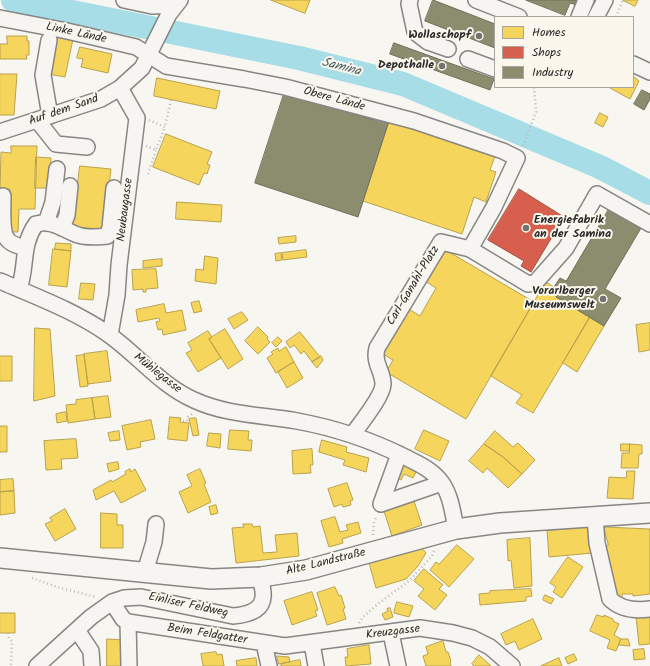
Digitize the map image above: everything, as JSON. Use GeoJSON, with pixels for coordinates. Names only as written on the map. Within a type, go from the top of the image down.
{"type":"FeatureCollection","features":[{"type":"Feature","properties":{"kind":"main road","name":"Alte Landstraße"},"geometry":{"type":"LineString","coordinates":[[0,558],[211,579],[261,578],[306,570],[448,531],[500,523],[650,513]]}},
{"type":"Feature","properties":{"kind":"street"},"geometry":{"type":"LineString","coordinates":[[124,0],[152,6],[175,7]]}},
{"type":"Feature","properties":{"kind":"street"},"geometry":{"type":"LineString","coordinates":[[410,0],[409,4],[415,32],[428,42],[448,49]]}},
{"type":"Feature","properties":{"kind":"street"},"geometry":{"type":"LineString","coordinates":[[476,0],[516,16]]}},
{"type":"Feature","properties":{"kind":"street"},"geometry":{"type":"LineString","coordinates":[[579,16],[586,0]]}},
{"type":"Feature","properties":{"kind":"street"},"geometry":{"type":"LineString","coordinates":[[597,16],[605,0]]}},
{"type":"Feature","properties":{"kind":"street","name":"Auf dem Sand"},"geometry":{"type":"LineString","coordinates":[[0,132],[101,99],[120,88],[142,68],[175,7]]}},
{"type":"Feature","properties":{"kind":"street","name":"Linke Lände"},"geometry":{"type":"LineString","coordinates":[[0,18],[151,50]]}},
{"type":"Feature","properties":{"kind":"street"},"geometry":{"type":"LineString","coordinates":[[49,40],[43,74],[44,118],[56,144],[87,147]]}},
{"type":"Feature","properties":{"kind":"street","name":"Obere Lände"},"geometry":{"type":"LineString","coordinates":[[151,50],[157,62],[166,66],[285,87],[414,121],[503,150],[519,153]]}},
{"type":"Feature","properties":{"kind":"street"},"geometry":{"type":"LineString","coordinates":[[468,59],[494,69]]}},
{"type":"Feature","properties":{"kind":"street"},"geometry":{"type":"LineString","coordinates":[[634,64],[650,72]]}},
{"type":"Feature","properties":{"kind":"street","name":"Neubaugasse"},"geometry":{"type":"LineString","coordinates":[[110,336],[117,295],[119,265],[137,118],[120,88]]}},
{"type":"Feature","properties":{"kind":"street"},"geometry":{"type":"LineString","coordinates":[[470,249],[494,207],[519,153]]}},
{"type":"Feature","properties":{"kind":"street"},"geometry":{"type":"LineString","coordinates":[[46,222],[53,202],[56,169]]}},
{"type":"Feature","properties":{"kind":"street"},"geometry":{"type":"LineString","coordinates":[[62,228],[66,215],[70,186]]}},
{"type":"Feature","properties":{"kind":"street"},"geometry":{"type":"LineString","coordinates":[[9,287],[22,282],[25,248],[31,232],[36,224],[46,222],[80,236],[107,236],[110,228],[114,188]]}},
{"type":"Feature","properties":{"kind":"street","name":"Carl-Ganahl-Platz"},"geometry":{"type":"LineString","coordinates":[[353,434],[379,397],[383,388],[383,383],[375,358],[377,348],[441,242],[470,249],[528,284],[535,283],[566,248],[597,194],[650,224]]}},
{"type":"Feature","properties":{"kind":"street"},"geometry":{"type":"LineString","coordinates":[[3,196],[4,235],[8,241],[25,248]]}},
{"type":"Feature","properties":{"kind":"street","name":"Mühlegasse"},"geometry":{"type":"LineString","coordinates":[[9,287],[79,316],[110,336],[178,392],[206,406],[219,410],[298,421],[353,434],[399,454],[430,470],[442,484],[449,499],[448,531]]}},
{"type":"Feature","properties":{"kind":"street"},"geometry":{"type":"LineString","coordinates":[[381,504],[399,454]]}},
{"type":"Feature","properties":{"kind":"street"},"geometry":{"type":"LineString","coordinates":[[381,504],[442,484]]}},
{"type":"Feature","properties":{"kind":"street"},"geometry":{"type":"LineString","coordinates":[[595,517],[597,543],[610,599],[616,606],[635,611],[650,609]]}},
{"type":"Feature","properties":{"kind":"street"},"geometry":{"type":"LineString","coordinates":[[145,572],[154,542],[156,524]]}},
{"type":"Feature","properties":{"kind":"street","name":"Einliser Feldweg"},"geometry":{"type":"LineString","coordinates":[[37,666],[92,617],[106,601],[141,597],[233,616],[243,615],[251,613],[261,604],[263,597],[261,578]]}},
{"type":"Feature","properties":{"kind":"street"},"geometry":{"type":"LineString","coordinates":[[106,601],[123,619],[128,622],[129,666]]}},
{"type":"Feature","properties":{"kind":"street","name":"Beim Feldgatter"},"geometry":{"type":"LineString","coordinates":[[128,622],[285,646],[312,643]]}},
{"type":"Feature","properties":{"kind":"street","name":"Kreuzgasse"},"geometry":{"type":"LineString","coordinates":[[312,643],[420,628],[453,633],[472,638],[490,647],[512,666]]}},
{"type":"Feature","properties":{"kind":"street"},"geometry":{"type":"LineString","coordinates":[[78,630],[91,651],[92,666]]}},
{"type":"Feature","properties":{"kind":"street"},"geometry":{"type":"LineString","coordinates":[[391,633],[398,666]]}},
{"type":"Feature","properties":{"kind":"street"},"geometry":{"type":"LineString","coordinates":[[264,643],[269,666]]}},
{"type":"Feature","properties":{"kind":"street"},"geometry":{"type":"LineString","coordinates":[[312,643],[316,666]]}},
{"type":"Feature","properties":{"kind":"path"},"geometry":{"type":"LineString","coordinates":[[616,16],[623,0]]}},
{"type":"Feature","properties":{"kind":"path"},"geometry":{"type":"LineString","coordinates":[[519,153],[535,117],[534,88]]}},
{"type":"Feature","properties":{"kind":"path"},"geometry":{"type":"LineString","coordinates":[[148,174],[165,126],[171,100]]}},
{"type":"Feature","properties":{"kind":"path"},"geometry":{"type":"LineString","coordinates":[[143,118],[165,126]]}},
{"type":"Feature","properties":{"kind":"path"},"geometry":{"type":"LineString","coordinates":[[140,144],[156,150]]}},
{"type":"Feature","properties":{"kind":"path"},"geometry":{"type":"LineString","coordinates":[[183,421],[187,421],[192,414]]}},
{"type":"Feature","properties":{"kind":"path"},"geometry":{"type":"LineString","coordinates":[[373,552],[374,523],[381,504]]}},
{"type":"Feature","properties":{"kind":"path"},"geometry":{"type":"LineString","coordinates":[[354,638],[356,626],[363,617],[409,581],[432,556],[448,531]]}},
{"type":"Feature","properties":{"kind":"path"},"geometry":{"type":"LineString","coordinates":[[32,571],[31,578],[57,587],[96,596],[106,601]]}},
{"type":"Feature","properties":{"kind":"path"},"geometry":{"type":"LineString","coordinates":[[8,633],[9,638],[12,640],[11,666]]}},
{"type":"Feature","properties":{"kind":"building: Homes"},"geometry":{"type":"Polygon","coordinates":[[[271,0],[310,0],[305,13],[271,0]]]}},
{"type":"Feature","properties":{"kind":"building: Homes"},"geometry":{"type":"Polygon","coordinates":[[[623,0],[638,0],[635,6],[623,0]]]}},
{"type":"Feature","properties":{"kind":"building: Homes"},"geometry":{"type":"Polygon","coordinates":[[[56,35],[73,39],[65,77],[48,74],[56,35]]]}},
{"type":"Feature","properties":{"kind":"building: Homes"},"geometry":{"type":"Polygon","coordinates":[[[7,36],[27,36],[27,41],[29,41],[29,55],[26,55],[27,59],[0,59],[0,44],[7,44],[7,36]]]}},
{"type":"Feature","properties":{"kind":"building: Homes"},"geometry":{"type":"Polygon","coordinates":[[[80,47],[112,54],[108,73],[81,67],[83,59],[77,58],[80,47]]]}},
{"type":"Feature","properties":{"kind":"building: Homes"},"geometry":{"type":"Polygon","coordinates":[[[0,74],[17,74],[14,115],[0,115],[0,74]]]}},
{"type":"Feature","properties":{"kind":"building: Homes"},"geometry":{"type":"Polygon","coordinates":[[[634,77],[639,81],[630,99],[610,88],[634,88],[634,77]]]}},
{"type":"Feature","properties":{"kind":"building: Homes"},"geometry":{"type":"Polygon","coordinates":[[[157,78],[220,91],[216,109],[154,96],[157,78]]]}},
{"type":"Feature","properties":{"kind":"building: Homes"},"geometry":{"type":"Polygon","coordinates":[[[600,113],[608,117],[603,127],[595,123],[600,113]]]}},
{"type":"Feature","properties":{"kind":"building: Homes"},"geometry":{"type":"Polygon","coordinates":[[[389,121],[495,156],[490,170],[496,172],[486,202],[474,197],[462,234],[363,201],[389,121]]]}},
{"type":"Feature","properties":{"kind":"building: Homes"},"geometry":{"type":"Polygon","coordinates":[[[166,134],[212,152],[207,164],[210,165],[207,174],[204,173],[199,185],[153,167],[166,134]]]}},
{"type":"Feature","properties":{"kind":"building: Homes"},"geometry":{"type":"Polygon","coordinates":[[[11,146],[37,146],[35,209],[19,209],[18,232],[8,232],[10,189],[0,189],[1,152],[11,153],[11,146]]]}},
{"type":"Feature","properties":{"kind":"building: Homes"},"geometry":{"type":"Polygon","coordinates":[[[36,157],[51,158],[50,188],[35,188],[36,157]]]}},
{"type":"Feature","properties":{"kind":"building: Homes"},"geometry":{"type":"Polygon","coordinates":[[[80,166],[111,169],[104,230],[73,227],[80,166]]]}},
{"type":"Feature","properties":{"kind":"building: Homes"},"geometry":{"type":"Polygon","coordinates":[[[177,202],[222,205],[221,222],[176,219],[177,202]]]}},
{"type":"Feature","properties":{"kind":"building: Homes"},"geometry":{"type":"Polygon","coordinates":[[[296,236],[296,242],[279,244],[278,238],[296,236]]]}},
{"type":"Feature","properties":{"kind":"building: Homes"},"geometry":{"type":"Polygon","coordinates":[[[56,243],[71,244],[71,251],[55,249],[56,243]]]}},
{"type":"Feature","properties":{"kind":"building: Homes"},"geometry":{"type":"Polygon","coordinates":[[[53,249],[71,251],[67,287],[49,285],[53,249]]]}},
{"type":"Feature","properties":{"kind":"building: Homes"},"geometry":{"type":"Polygon","coordinates":[[[444,249],[534,302],[466,419],[386,372],[393,360],[381,353],[407,308],[420,316],[436,288],[425,281],[444,249]]]}},
{"type":"Feature","properties":{"kind":"building: Homes"},"geometry":{"type":"Polygon","coordinates":[[[306,250],[307,257],[283,260],[282,253],[306,250]]]}},
{"type":"Feature","properties":{"kind":"building: Homes"},"geometry":{"type":"Polygon","coordinates":[[[281,253],[282,260],[276,261],[275,254],[281,253]]]}},
{"type":"Feature","properties":{"kind":"building: Homes"},"geometry":{"type":"Polygon","coordinates":[[[205,256],[218,258],[216,284],[195,281],[196,269],[203,270],[205,256]]]}},
{"type":"Feature","properties":{"kind":"building: Homes"},"geometry":{"type":"Polygon","coordinates":[[[162,259],[162,266],[143,268],[143,261],[162,259]]]}},
{"type":"Feature","properties":{"kind":"building: Homes"},"geometry":{"type":"Polygon","coordinates":[[[156,269],[158,288],[146,289],[146,292],[143,292],[143,289],[133,290],[132,270],[156,269]]]}},
{"type":"Feature","properties":{"kind":"building: Homes"},"geometry":{"type":"Polygon","coordinates":[[[546,282],[560,291],[556,297],[590,317],[533,413],[516,403],[522,395],[491,376],[546,282]]]}},
{"type":"Feature","properties":{"kind":"building: Homes"},"geometry":{"type":"Polygon","coordinates":[[[81,283],[95,284],[93,300],[79,299],[81,283]]]}},
{"type":"Feature","properties":{"kind":"building: Homes"},"geometry":{"type":"Polygon","coordinates":[[[199,301],[202,311],[194,313],[191,303],[199,301]]]}},
{"type":"Feature","properties":{"kind":"building: Homes"},"geometry":{"type":"Polygon","coordinates":[[[164,304],[166,313],[182,310],[186,330],[163,335],[162,329],[158,330],[156,322],[160,321],[159,318],[138,322],[136,310],[164,304]]]}},
{"type":"Feature","properties":{"kind":"building: Homes"},"geometry":{"type":"Polygon","coordinates":[[[242,312],[248,320],[234,329],[228,319],[242,312]]]}},
{"type":"Feature","properties":{"kind":"building: Homes"},"geometry":{"type":"Polygon","coordinates":[[[590,317],[604,326],[577,372],[563,363],[590,317]]]}},
{"type":"Feature","properties":{"kind":"building: Homes"},"geometry":{"type":"Polygon","coordinates":[[[650,323],[650,350],[639,352],[636,325],[650,323]]]}},
{"type":"Feature","properties":{"kind":"building: Homes"},"geometry":{"type":"Polygon","coordinates":[[[258,327],[268,337],[267,339],[270,342],[258,354],[245,341],[258,327]]]}},
{"type":"Feature","properties":{"kind":"building: Homes"},"geometry":{"type":"Polygon","coordinates":[[[35,328],[50,329],[55,396],[34,401],[35,328]]]}},
{"type":"Feature","properties":{"kind":"building: Homes"},"geometry":{"type":"Polygon","coordinates":[[[225,329],[243,359],[228,369],[209,339],[225,329]]]}},
{"type":"Feature","properties":{"kind":"building: Homes"},"geometry":{"type":"Polygon","coordinates":[[[208,331],[212,337],[209,339],[221,358],[198,372],[186,353],[192,350],[188,343],[208,331]]]}},
{"type":"Feature","properties":{"kind":"building: Homes"},"geometry":{"type":"Polygon","coordinates":[[[300,332],[320,357],[312,362],[304,351],[301,354],[294,345],[290,348],[286,342],[300,332]]]}},
{"type":"Feature","properties":{"kind":"building: Homes"},"geometry":{"type":"Polygon","coordinates":[[[278,337],[282,341],[276,347],[272,343],[278,337]]]}},
{"type":"Feature","properties":{"kind":"building: Homes"},"geometry":{"type":"Polygon","coordinates":[[[286,347],[294,362],[276,373],[267,358],[273,354],[271,352],[278,348],[279,351],[286,347]]]}},
{"type":"Feature","properties":{"kind":"building: Homes"},"geometry":{"type":"Polygon","coordinates":[[[107,351],[111,381],[88,384],[84,354],[107,351]]]}},
{"type":"Feature","properties":{"kind":"building: Homes"},"geometry":{"type":"Polygon","coordinates":[[[84,355],[88,386],[80,387],[76,356],[84,355]]]}},
{"type":"Feature","properties":{"kind":"building: Homes"},"geometry":{"type":"Polygon","coordinates":[[[0,356],[12,356],[12,381],[0,381],[0,356]]]}},
{"type":"Feature","properties":{"kind":"building: Homes"},"geometry":{"type":"Polygon","coordinates":[[[321,356],[323,360],[317,368],[312,362],[321,356]]]}},
{"type":"Feature","properties":{"kind":"building: Homes"},"geometry":{"type":"Polygon","coordinates":[[[294,362],[303,378],[287,388],[278,372],[294,362]]]}},
{"type":"Feature","properties":{"kind":"building: Homes"},"geometry":{"type":"Polygon","coordinates":[[[108,396],[111,417],[95,419],[92,398],[108,396]]]}},
{"type":"Feature","properties":{"kind":"building: Homes"},"geometry":{"type":"Polygon","coordinates":[[[92,398],[95,419],[68,423],[66,405],[76,404],[76,400],[92,398]]]}},
{"type":"Feature","properties":{"kind":"building: Homes"},"geometry":{"type":"Polygon","coordinates":[[[66,412],[67,421],[57,423],[56,414],[66,412]]]}},
{"type":"Feature","properties":{"kind":"building: Homes"},"geometry":{"type":"Polygon","coordinates":[[[170,417],[181,418],[180,422],[189,423],[187,441],[168,439],[170,417]]]}},
{"type":"Feature","properties":{"kind":"building: Homes"},"geometry":{"type":"Polygon","coordinates":[[[196,418],[199,435],[193,436],[189,419],[196,418]]]}},
{"type":"Feature","properties":{"kind":"building: Homes"},"geometry":{"type":"Polygon","coordinates":[[[151,420],[155,439],[140,442],[141,447],[127,450],[122,426],[151,420]]]}},
{"type":"Feature","properties":{"kind":"building: Homes"},"geometry":{"type":"Polygon","coordinates":[[[0,426],[7,426],[7,452],[0,452],[0,426]]]}},
{"type":"Feature","properties":{"kind":"building: Homes"},"geometry":{"type":"Polygon","coordinates":[[[230,430],[249,431],[248,440],[252,440],[251,451],[228,449],[230,430]]]}},
{"type":"Feature","properties":{"kind":"building: Homes"},"geometry":{"type":"Polygon","coordinates":[[[424,430],[449,441],[440,461],[415,449],[424,430]]]}},
{"type":"Feature","properties":{"kind":"building: Homes"},"geometry":{"type":"Polygon","coordinates":[[[119,431],[120,440],[110,441],[108,433],[119,431]]]}},
{"type":"Feature","properties":{"kind":"building: Homes"},"geometry":{"type":"Polygon","coordinates":[[[495,431],[513,447],[518,443],[535,460],[522,474],[503,457],[484,444],[495,431]]]}},
{"type":"Feature","properties":{"kind":"building: Homes"},"geometry":{"type":"Polygon","coordinates":[[[209,433],[221,434],[220,448],[207,446],[209,433]]]}},
{"type":"Feature","properties":{"kind":"building: Homes"},"geometry":{"type":"Polygon","coordinates":[[[76,439],[78,458],[61,459],[62,469],[46,470],[44,441],[76,439]]]}},
{"type":"Feature","properties":{"kind":"building: Homes"},"geometry":{"type":"Polygon","coordinates":[[[322,440],[347,447],[346,452],[369,458],[366,472],[343,465],[345,460],[319,452],[322,440]]]}},
{"type":"Feature","properties":{"kind":"building: Homes"},"geometry":{"type":"Polygon","coordinates":[[[484,444],[503,457],[522,474],[508,488],[487,468],[483,473],[469,461],[484,444]]]}},
{"type":"Feature","properties":{"kind":"building: Homes"},"geometry":{"type":"Polygon","coordinates":[[[621,444],[630,444],[629,451],[621,451],[621,444]]]}},
{"type":"Feature","properties":{"kind":"building: Homes"},"geometry":{"type":"Polygon","coordinates":[[[630,444],[642,445],[642,454],[639,454],[638,468],[621,468],[622,453],[629,453],[630,444]]]}},
{"type":"Feature","properties":{"kind":"building: Homes"},"geometry":{"type":"Polygon","coordinates":[[[312,449],[313,465],[310,465],[311,473],[293,474],[292,451],[312,449]]]}},
{"type":"Feature","properties":{"kind":"building: Homes"},"geometry":{"type":"Polygon","coordinates":[[[118,462],[119,469],[109,472],[107,464],[118,462]]]}},
{"type":"Feature","properties":{"kind":"building: Homes"},"geometry":{"type":"Polygon","coordinates":[[[400,463],[417,470],[413,478],[404,474],[401,480],[394,477],[400,463]]]}},
{"type":"Feature","properties":{"kind":"building: Homes"},"geometry":{"type":"Polygon","coordinates":[[[130,469],[131,472],[135,469],[146,490],[121,503],[114,491],[96,500],[93,490],[111,480],[112,482],[126,474],[125,472],[130,469]]]}},
{"type":"Feature","properties":{"kind":"building: Homes"},"geometry":{"type":"Polygon","coordinates":[[[200,469],[206,483],[204,484],[211,502],[188,513],[179,492],[192,486],[187,475],[200,469]]]}},
{"type":"Feature","properties":{"kind":"building: Homes"},"geometry":{"type":"Polygon","coordinates":[[[627,471],[635,471],[633,499],[607,498],[609,477],[626,478],[627,471]]]}},
{"type":"Feature","properties":{"kind":"building: Homes"},"geometry":{"type":"Polygon","coordinates":[[[13,479],[14,491],[0,492],[0,480],[13,479]]]}},
{"type":"Feature","properties":{"kind":"building: Homes"},"geometry":{"type":"Polygon","coordinates":[[[347,483],[353,500],[350,501],[351,505],[343,507],[342,504],[334,507],[328,489],[347,483]]]}},
{"type":"Feature","properties":{"kind":"building: Homes"},"geometry":{"type":"Polygon","coordinates":[[[14,491],[15,513],[0,515],[0,492],[14,491]]]}},
{"type":"Feature","properties":{"kind":"building: Homes"},"geometry":{"type":"Polygon","coordinates":[[[414,501],[422,525],[392,536],[384,511],[414,501]]]}},
{"type":"Feature","properties":{"kind":"building: Homes"},"geometry":{"type":"Polygon","coordinates":[[[216,505],[218,513],[211,515],[209,507],[216,505]]]}},
{"type":"Feature","properties":{"kind":"building: Homes"},"geometry":{"type":"Polygon","coordinates":[[[65,509],[76,529],[55,541],[45,524],[52,521],[50,518],[65,509]]]}},
{"type":"Feature","properties":{"kind":"building: Homes"},"geometry":{"type":"Polygon","coordinates":[[[101,513],[117,514],[117,525],[123,525],[123,548],[101,548],[101,513]]]}},
{"type":"Feature","properties":{"kind":"building: Homes"},"geometry":{"type":"Polygon","coordinates":[[[335,517],[340,532],[348,530],[346,525],[358,522],[361,533],[342,539],[343,543],[329,547],[321,521],[335,517]]]}},
{"type":"Feature","properties":{"kind":"building: Homes"},"geometry":{"type":"Polygon","coordinates":[[[243,524],[252,524],[253,527],[260,526],[263,553],[277,552],[275,535],[297,533],[299,556],[236,563],[232,528],[244,527],[243,524]]]}},
{"type":"Feature","properties":{"kind":"building: Homes"},"geometry":{"type":"Polygon","coordinates":[[[590,527],[592,553],[549,557],[547,531],[590,527]]]}},
{"type":"Feature","properties":{"kind":"building: Homes"},"geometry":{"type":"Polygon","coordinates":[[[604,527],[650,529],[650,594],[633,596],[633,594],[622,594],[622,600],[615,598],[609,576],[613,576],[606,546],[608,545],[604,527]]]}},
{"type":"Feature","properties":{"kind":"building: Homes"},"geometry":{"type":"Polygon","coordinates":[[[530,538],[532,586],[514,588],[511,560],[508,561],[507,540],[530,538]]]}},
{"type":"Feature","properties":{"kind":"building: Homes"},"geometry":{"type":"Polygon","coordinates":[[[457,545],[474,559],[449,587],[430,570],[436,562],[439,564],[457,545]]]}},
{"type":"Feature","properties":{"kind":"building: Homes"},"geometry":{"type":"Polygon","coordinates":[[[421,547],[426,553],[418,566],[406,579],[376,588],[369,563],[421,547]]]}},
{"type":"Feature","properties":{"kind":"building: Homes"},"geometry":{"type":"Polygon","coordinates":[[[568,557],[583,567],[562,598],[553,592],[556,587],[550,583],[568,557]]]}},
{"type":"Feature","properties":{"kind":"building: Homes"},"geometry":{"type":"Polygon","coordinates":[[[424,569],[443,585],[439,589],[447,595],[435,610],[418,596],[424,589],[414,581],[424,569]]]}},
{"type":"Feature","properties":{"kind":"building: Homes"},"geometry":{"type":"Polygon","coordinates":[[[335,587],[339,596],[341,595],[345,608],[343,609],[346,619],[327,625],[317,593],[335,587]]]}},
{"type":"Feature","properties":{"kind":"building: Homes"},"geometry":{"type":"Polygon","coordinates":[[[531,589],[532,596],[526,597],[526,601],[480,605],[479,594],[490,593],[490,591],[531,589]]]}},
{"type":"Feature","properties":{"kind":"building: Homes"},"geometry":{"type":"Polygon","coordinates":[[[312,592],[318,610],[315,611],[317,616],[292,625],[284,601],[312,592]]]}},
{"type":"Feature","properties":{"kind":"building: Homes"},"geometry":{"type":"Polygon","coordinates":[[[545,595],[554,599],[551,604],[543,600],[545,595]]]}},
{"type":"Feature","properties":{"kind":"building: Homes"},"geometry":{"type":"Polygon","coordinates":[[[397,602],[413,606],[409,617],[394,613],[397,602]]]}},
{"type":"Feature","properties":{"kind":"building: Homes"},"geometry":{"type":"Polygon","coordinates":[[[390,608],[393,617],[385,620],[382,614],[390,608]]]}},
{"type":"Feature","properties":{"kind":"building: Homes"},"geometry":{"type":"Polygon","coordinates":[[[0,613],[15,613],[15,633],[0,633],[0,613]]]}},
{"type":"Feature","properties":{"kind":"building: Homes"},"geometry":{"type":"Polygon","coordinates":[[[597,615],[604,617],[604,615],[613,619],[613,621],[619,624],[614,635],[621,639],[616,651],[607,648],[610,640],[590,631],[597,615]]]}},
{"type":"Feature","properties":{"kind":"building: Homes"},"geometry":{"type":"Polygon","coordinates":[[[650,615],[650,644],[639,645],[636,616],[650,615]]]}},
{"type":"Feature","properties":{"kind":"building: Homes"},"geometry":{"type":"Polygon","coordinates":[[[533,619],[542,639],[519,650],[515,641],[506,645],[501,634],[533,619]]]}},
{"type":"Feature","properties":{"kind":"building: Homes"},"geometry":{"type":"Polygon","coordinates":[[[107,639],[125,640],[126,666],[107,666],[107,639]]]}},
{"type":"Feature","properties":{"kind":"building: Homes"},"geometry":{"type":"Polygon","coordinates":[[[621,639],[628,639],[630,646],[619,645],[621,639]]]}},
{"type":"Feature","properties":{"kind":"building: Homes"},"geometry":{"type":"Polygon","coordinates":[[[443,641],[446,652],[448,652],[451,661],[451,666],[426,666],[423,656],[428,654],[426,647],[443,641]]]}},
{"type":"Feature","properties":{"kind":"building: Homes"},"geometry":{"type":"Polygon","coordinates":[[[369,645],[371,664],[346,666],[345,657],[348,657],[347,649],[369,645]]]}},
{"type":"Feature","properties":{"kind":"building: Homes"},"geometry":{"type":"Polygon","coordinates":[[[644,649],[645,659],[634,660],[633,650],[644,649]]]}},
{"type":"Feature","properties":{"kind":"building: Homes"},"geometry":{"type":"Polygon","coordinates":[[[216,652],[217,655],[222,654],[224,666],[203,666],[201,654],[216,652]]]}},
{"type":"Feature","properties":{"kind":"building: Homes"},"geometry":{"type":"Polygon","coordinates":[[[574,654],[577,660],[568,664],[565,658],[574,654]]]}},
{"type":"Feature","properties":{"kind":"building: Homes"},"geometry":{"type":"Polygon","coordinates":[[[479,655],[491,666],[474,666],[472,664],[479,655]]]}},
{"type":"Feature","properties":{"kind":"building: Homes"},"geometry":{"type":"Polygon","coordinates":[[[277,656],[289,657],[290,662],[279,664],[277,656]]]}},
{"type":"Feature","properties":{"kind":"building: Homes"},"geometry":{"type":"Polygon","coordinates":[[[256,658],[257,666],[237,666],[236,661],[256,658]]]}},
{"type":"Feature","properties":{"kind":"building: Homes"},"geometry":{"type":"Polygon","coordinates":[[[559,658],[562,666],[541,666],[559,658]]]}},
{"type":"Feature","properties":{"kind":"building: Homes"},"geometry":{"type":"Polygon","coordinates":[[[300,660],[301,666],[281,666],[281,664],[300,660]]]}},
{"type":"Feature","properties":{"kind":"building: Shops","name":"Energiefabrik an der Samina"},"geometry":{"type":"Polygon","coordinates":[[[519,189],[564,217],[531,272],[521,266],[524,261],[488,240],[519,189]]]}},
{"type":"Feature","properties":{"kind":"building: Industry","name":"Wollaschopf"},"geometry":{"type":"Polygon","coordinates":[[[433,0],[494,24],[494,48],[425,21],[433,0]]]}},
{"type":"Feature","properties":{"kind":"building: Industry"},"geometry":{"type":"Polygon","coordinates":[[[526,0],[579,0],[577,5],[570,3],[565,15],[526,0]]]}},
{"type":"Feature","properties":{"kind":"building: Industry","name":"Depothalle"},"geometry":{"type":"Polygon","coordinates":[[[394,43],[494,79],[490,90],[390,54],[394,43]]]}},
{"type":"Feature","properties":{"kind":"building: Industry"},"geometry":{"type":"Polygon","coordinates":[[[642,90],[650,94],[650,99],[644,110],[634,104],[642,90]]]}},
{"type":"Feature","properties":{"kind":"building: Industry"},"geometry":{"type":"Polygon","coordinates":[[[285,91],[373,120],[375,116],[389,121],[358,217],[255,183],[285,91]]]}},
{"type":"Feature","properties":{"kind":"building: Industry"},"geometry":{"type":"Polygon","coordinates":[[[612,204],[644,223],[605,289],[621,298],[604,326],[556,297],[560,291],[554,287],[560,278],[566,281],[612,204]]]}},
{"type":"Feature","properties":{"kind":"waterway","name":"Samina"},"geometry":{"type":"LineString","coordinates":[[13,0],[299,58],[403,84],[600,167],[650,193]]}},
{"type":"Feature","properties":{"kind":"place","name":"Wollaschopf"},"geometry":{"type":"Point","coordinates":[479,36]}},
{"type":"Feature","properties":{"kind":"place","name":"Depothalle"},"geometry":{"type":"Point","coordinates":[442,66]}},
{"type":"Feature","properties":{"kind":"place","name":"Energiefabrik an der Samina"},"geometry":{"type":"Point","coordinates":[526,228]}},
{"type":"Feature","properties":{"kind":"place","name":"Vorarlberger Museumswelt"},"geometry":{"type":"Point","coordinates":[603,299]}}]}
